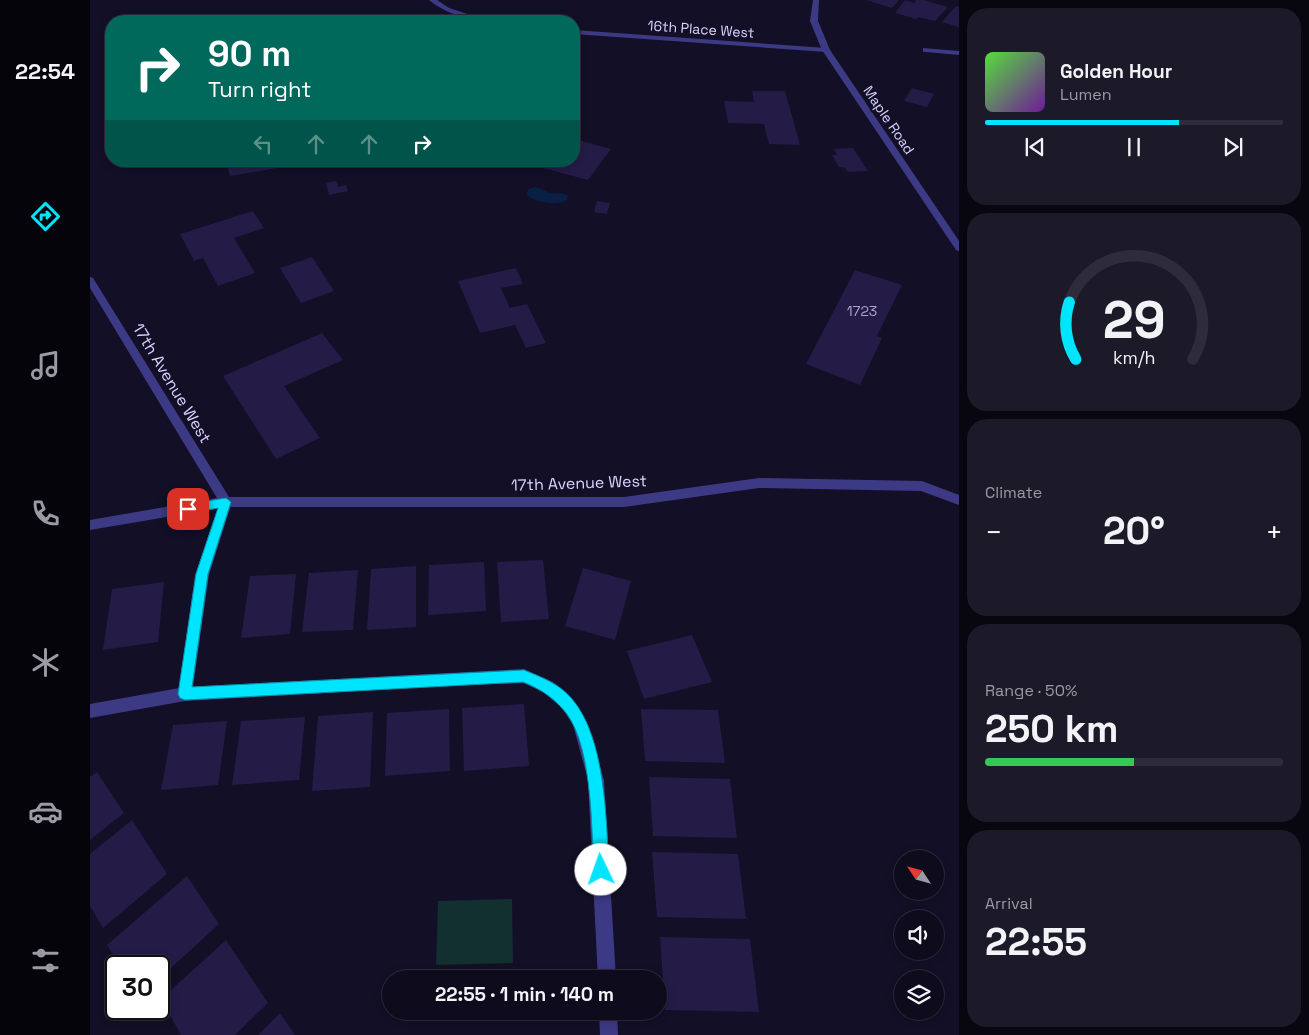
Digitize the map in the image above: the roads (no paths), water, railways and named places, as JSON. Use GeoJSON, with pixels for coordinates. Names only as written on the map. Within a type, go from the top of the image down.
{"type":"FeatureCollection","features":[{"type":"Feature","properties":{"kind":"street"},"geometry":{"type":"LineString","coordinates":[[432,0],[447,9],[466,15]]}},
{"type":"Feature","properties":{"kind":"street","name":"Maple Road"},"geometry":{"type":"LineString","coordinates":[[816,0],[814,20],[826,50],[959,248]]}},
{"type":"Feature","properties":{"kind":"street","name":"16th Place West"},"geometry":{"type":"LineString","coordinates":[[580,32],[826,50]]}},
{"type":"Feature","properties":{"kind":"street"},"geometry":{"type":"LineString","coordinates":[[926,50],[959,53]]}},
{"type":"Feature","properties":{"kind":"street","name":"17th Avenue West"},"geometry":{"type":"LineString","coordinates":[[90,280],[226,502]]}},
{"type":"Feature","properties":{"kind":"street","name":"17th Avenue West"},"geometry":{"type":"LineString","coordinates":[[90,525],[226,502],[624,502],[759,483],[922,486],[959,500]]}},
{"type":"Feature","properties":{"kind":"street"},"geometry":{"type":"LineString","coordinates":[[185,694],[202,574],[226,502]]}},
{"type":"Feature","properties":{"kind":"street"},"geometry":{"type":"LineString","coordinates":[[90,711],[185,694],[524,676],[548,687],[567,703],[580,722],[596,780],[606,970]]}},
{"type":"Feature","properties":{"kind":"street"},"geometry":{"type":"LineString","coordinates":[[608,1020],[609,1035]]}},
{"type":"Feature","properties":{"kind":"water"},"geometry":{"type":"Polygon","coordinates":[[[535,187],[566,195],[568,196],[567,200],[552,203],[534,200],[526,194],[529,189],[535,187]]]}}]}
